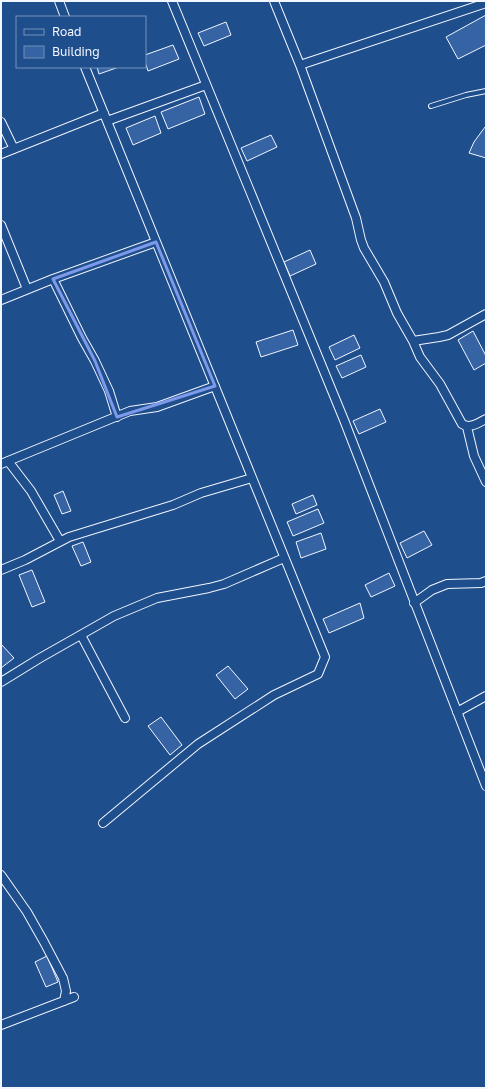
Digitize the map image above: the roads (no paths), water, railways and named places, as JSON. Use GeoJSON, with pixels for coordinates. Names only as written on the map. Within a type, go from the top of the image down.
{"type":"FeatureCollection","features":[{"type":"Feature","properties":{"kind":"street"},"geometry":{"type":"LineString","coordinates":[[59,1],[65,16]]}},
{"type":"Feature","properties":{"kind":"street"},"geometry":{"type":"LineString","coordinates":[[172,1],[344,420],[486,786]]}},
{"type":"Feature","properties":{"kind":"street"},"geometry":{"type":"LineString","coordinates":[[274,1],[300,65],[356,218],[364,248],[384,282],[397,313],[413,341],[420,357],[440,384],[459,421],[467,427],[486,419]]}},
{"type":"Feature","properties":{"kind":"street"},"geometry":{"type":"LineString","coordinates":[[300,65],[486,4]]}},
{"type":"Feature","properties":{"kind":"street"},"geometry":{"type":"LineString","coordinates":[[85,68],[324,657],[318,674],[274,695],[198,744],[103,823]]}},
{"type":"Feature","properties":{"kind":"street"},"geometry":{"type":"LineString","coordinates":[[107,121],[206,85]]}},
{"type":"Feature","properties":{"kind":"street"},"geometry":{"type":"LineString","coordinates":[[1,154],[104,113]]}},
{"type":"Feature","properties":{"kind":"street"},"geometry":{"type":"LineString","coordinates":[[1,122],[14,149]]}},
{"type":"Feature","properties":{"kind":"street"},"geometry":{"type":"LineString","coordinates":[[1,225],[28,289]]}},
{"type":"Feature","properties":{"kind":"street"},"geometry":{"type":"LineString","coordinates":[[1,300],[53,279],[156,242]]}},
{"type":"Feature","properties":{"kind":"street"},"geometry":{"type":"LineString","coordinates":[[53,279],[95,361],[109,391],[117,416]]}},
{"type":"Feature","properties":{"kind":"street"},"geometry":{"type":"LineString","coordinates":[[413,341],[448,335],[486,314]]}},
{"type":"Feature","properties":{"kind":"street"},"geometry":{"type":"LineString","coordinates":[[60,541],[31,491],[5,462],[130,411],[157,407],[215,386]]}},
{"type":"Feature","properties":{"kind":"street"},"geometry":{"type":"LineString","coordinates":[[467,427],[474,456],[486,482]]}},
{"type":"Feature","properties":{"kind":"street"},"geometry":{"type":"LineString","coordinates":[[1,570],[25,560],[69,537],[173,505],[201,493],[252,478]]}},
{"type":"Feature","properties":{"kind":"street"},"geometry":{"type":"LineString","coordinates":[[1,682],[114,616],[157,598],[224,584],[284,558]]}},
{"type":"Feature","properties":{"kind":"street"},"geometry":{"type":"LineString","coordinates":[[414,603],[432,590],[447,584],[486,582]]}},
{"type":"Feature","properties":{"kind":"street"},"geometry":{"type":"LineString","coordinates":[[81,635],[125,718]]}},
{"type":"Feature","properties":{"kind":"street"},"geometry":{"type":"LineString","coordinates":[[457,712],[486,696]]}},
{"type":"Feature","properties":{"kind":"street"},"geometry":{"type":"LineString","coordinates":[[1,875],[27,912],[60,971],[66,991],[64,1001]]}},
{"type":"Feature","properties":{"kind":"street"},"geometry":{"type":"LineString","coordinates":[[1,1025],[74,997]]}},
{"type":"Feature","properties":{"kind":"lane"},"geometry":{"type":"LineString","coordinates":[[431,106],[466,95],[486,91]]}}]}
